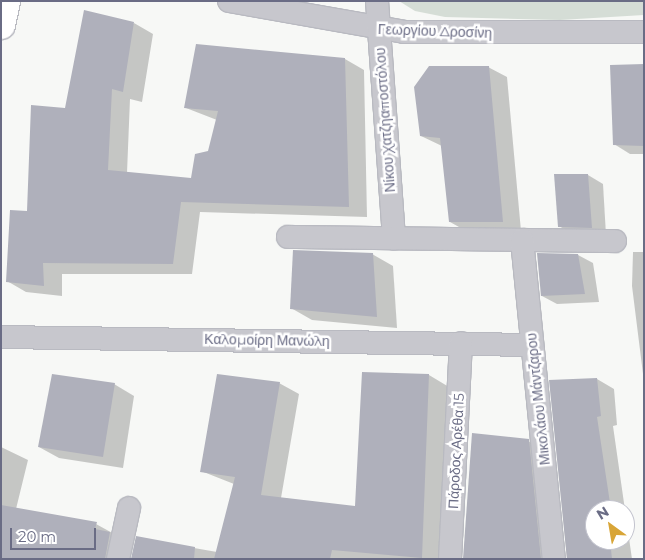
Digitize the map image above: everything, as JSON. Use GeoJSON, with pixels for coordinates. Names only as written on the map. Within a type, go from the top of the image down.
{"type":"FeatureCollection","features":[{"type":"Feature","properties":{"kind":"main road"},"geometry":{"type":"LineString","coordinates":[[1,26],[6,1]]}},
{"type":"Feature","properties":{"kind":"street","name":"Γεωργίου Δροσίνη"},"geometry":{"type":"LineString","coordinates":[[230,1],[378,29],[644,32]]}},
{"type":"Feature","properties":{"kind":"street","name":"Νίκου Χατζηαποστόλου"},"geometry":{"type":"LineString","coordinates":[[377,1],[394,238]]}},
{"type":"Feature","properties":{"kind":"street"},"geometry":{"type":"LineString","coordinates":[[288,238],[615,241]]}},
{"type":"Feature","properties":{"kind":"street","name":"Μικολάου Μάντζαρου"},"geometry":{"type":"LineString","coordinates":[[522,240],[554,559]]}},
{"type":"Feature","properties":{"kind":"street","name":"Καλομοίρη Μανώλη"},"geometry":{"type":"LineString","coordinates":[[1,337],[532,345]]}},
{"type":"Feature","properties":{"kind":"street","name":"Πάροδος Αρέθα 15"},"geometry":{"type":"LineString","coordinates":[[450,559],[461,343]]}},
{"type":"Feature","properties":{"kind":"street"},"geometry":{"type":"LineString","coordinates":[[118,559],[129,508]]}},
{"type":"Feature","properties":{"kind":"shaded area"},"geometry":{"type":"Polygon","coordinates":[[[399,1],[644,1],[644,15],[560,20],[445,17],[415,11],[399,1]]]}},
{"type":"Feature","properties":{"kind":"building"},"geometry":{"type":"Polygon","coordinates":[[[84,10],[134,22],[123,92],[112,89],[108,170],[191,178],[195,154],[208,151],[218,111],[184,108],[196,44],[345,58],[349,207],[181,202],[173,264],[43,263],[44,286],[6,282],[10,210],[27,211],[31,105],[65,108],[84,10]]]}},
{"type":"Feature","properties":{"kind":"building"},"geometry":{"type":"Polygon","coordinates":[[[644,64],[644,146],[613,145],[610,65],[644,64]]]}},
{"type":"Feature","properties":{"kind":"building"},"geometry":{"type":"Polygon","coordinates":[[[429,66],[489,66],[503,222],[449,222],[440,138],[420,136],[414,87],[429,66]]]}},
{"type":"Feature","properties":{"kind":"building"},"geometry":{"type":"Polygon","coordinates":[[[554,174],[588,174],[592,228],[558,227],[554,174]]]}},
{"type":"Feature","properties":{"kind":"building"},"geometry":{"type":"Polygon","coordinates":[[[293,250],[373,253],[377,317],[290,309],[293,250]]]}},
{"type":"Feature","properties":{"kind":"building"},"geometry":{"type":"Polygon","coordinates":[[[537,253],[578,254],[585,294],[541,296],[537,253]]]}},
{"type":"Feature","properties":{"kind":"building"},"geometry":{"type":"Polygon","coordinates":[[[362,372],[429,374],[422,558],[332,550],[330,559],[214,559],[235,477],[200,472],[217,374],[280,382],[261,495],[355,506],[362,372]]]}},
{"type":"Feature","properties":{"kind":"building"},"geometry":{"type":"Polygon","coordinates":[[[52,374],[115,383],[103,457],[38,447],[52,374]]]}},
{"type":"Feature","properties":{"kind":"building"},"geometry":{"type":"Polygon","coordinates":[[[597,378],[601,416],[597,417],[610,500],[585,500],[585,550],[611,550],[612,559],[567,559],[549,380],[597,378]]]}},
{"type":"Feature","properties":{"kind":"building"},"geometry":{"type":"Polygon","coordinates":[[[472,433],[529,439],[541,559],[463,559],[472,433]]]}},
{"type":"Feature","properties":{"kind":"building"},"geometry":{"type":"Polygon","coordinates":[[[1,505],[97,522],[95,529],[110,532],[105,559],[1,559],[1,505]]]}},
{"type":"Feature","properties":{"kind":"building"},"geometry":{"type":"Polygon","coordinates":[[[136,536],[195,547],[194,559],[131,559],[136,536]]]}}]}
